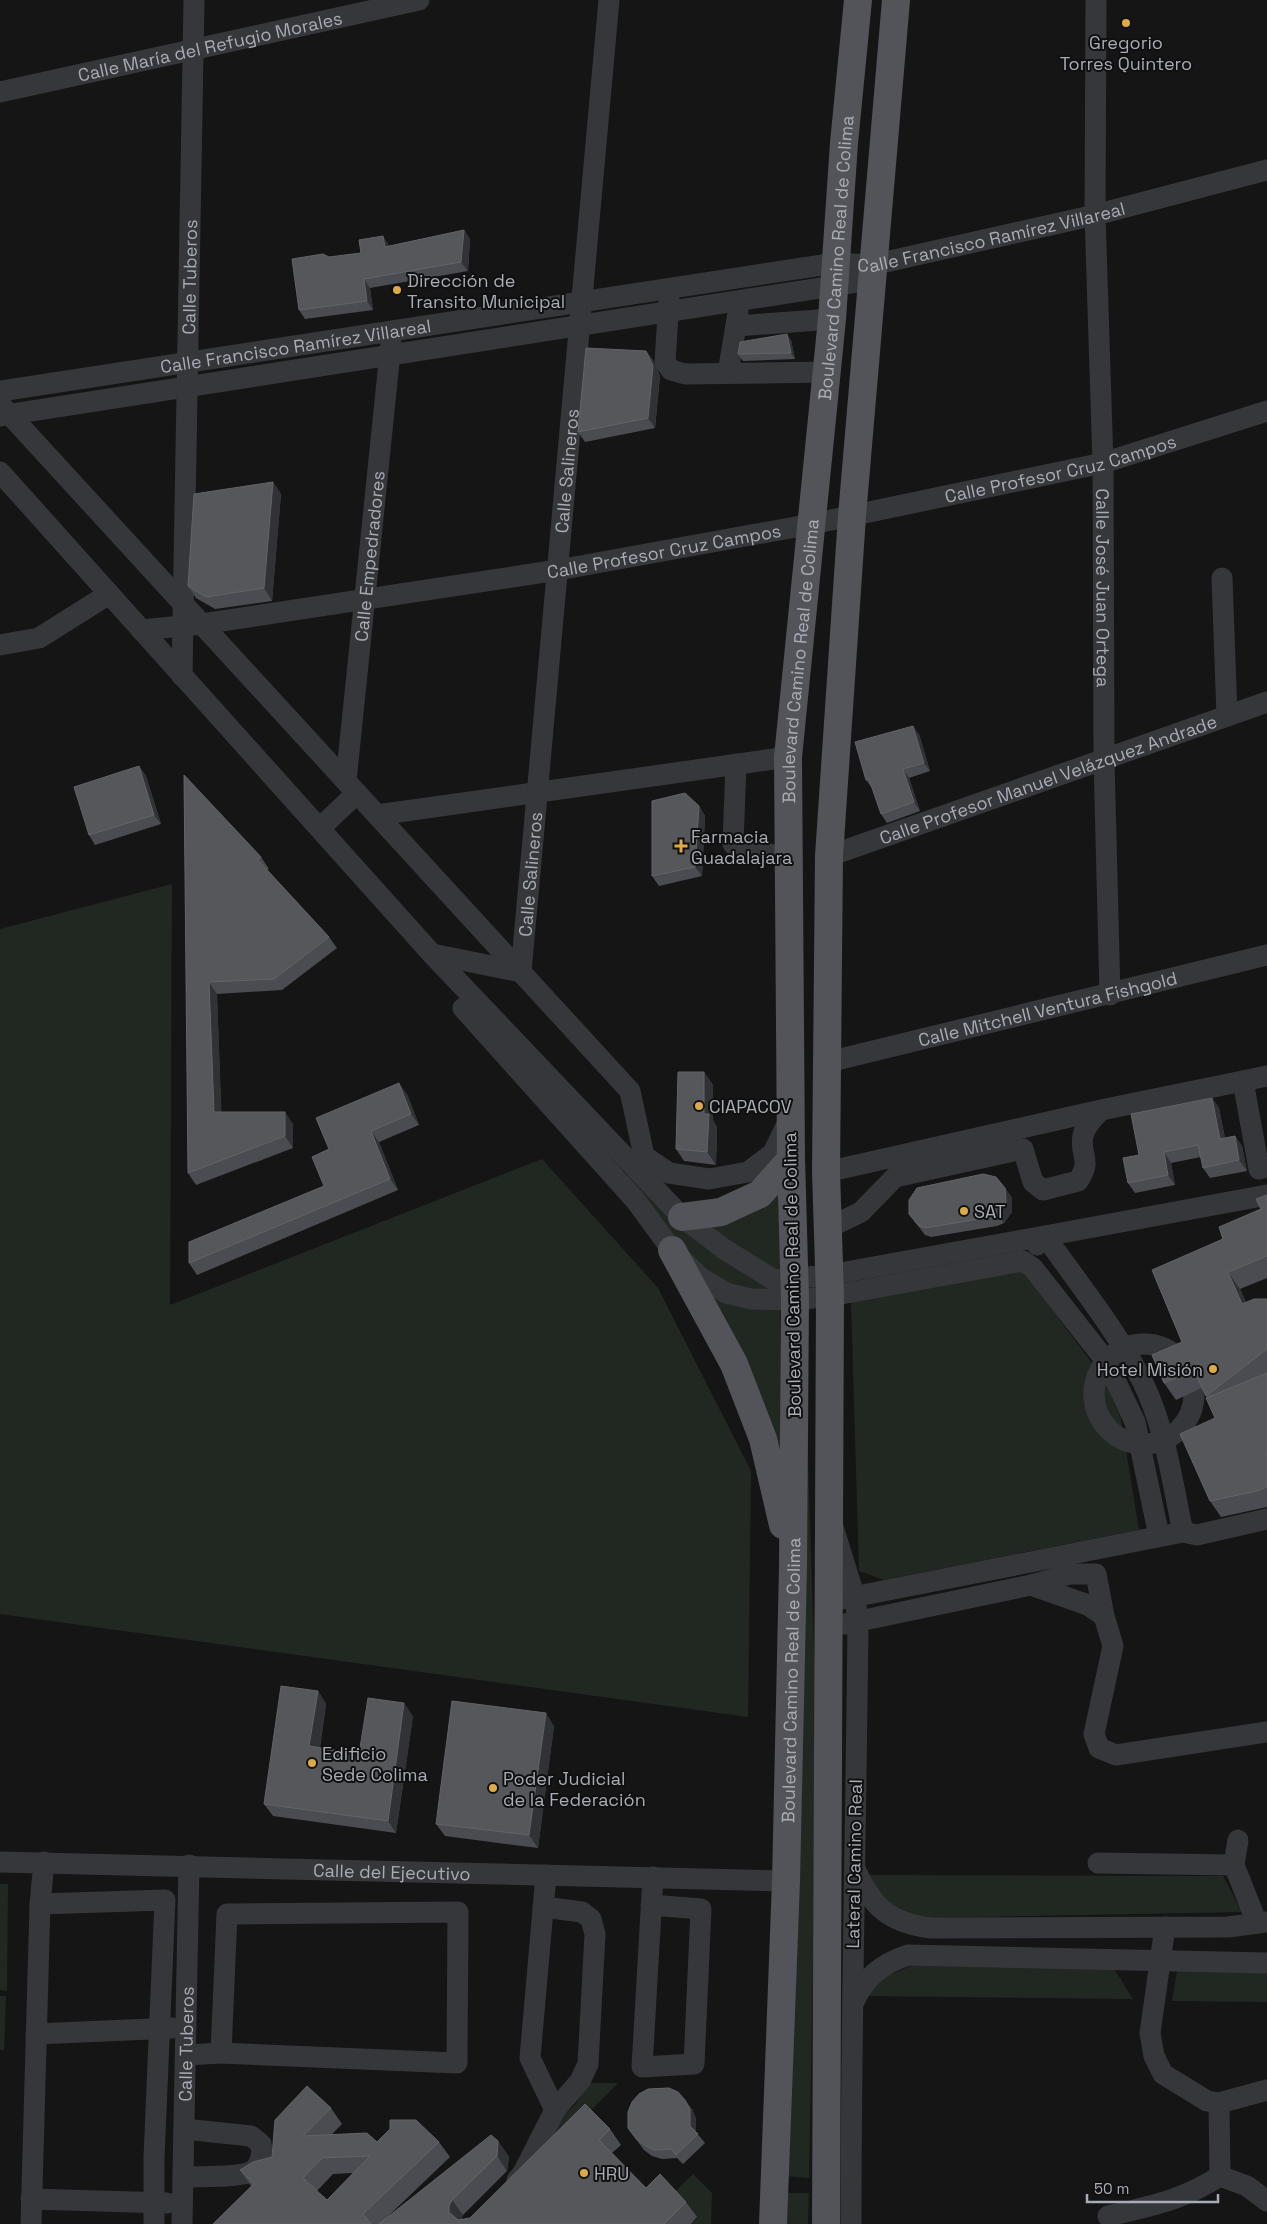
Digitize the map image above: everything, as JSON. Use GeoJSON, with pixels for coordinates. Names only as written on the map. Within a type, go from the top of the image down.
{"type":"FeatureCollection","features":[{"type":"Feature","properties":{"kind":"main road","name":"Boulevard Camino Real de Colima"},"geometry":{"type":"LineString","coordinates":[[772,2224],[786,1881],[793,1566],[794,1289],[791,1159],[788,757],[832,319],[834,275],[858,0]]}},
{"type":"Feature","properties":{"kind":"main road","name":"Boulevard Camino Real de Colima"},"geometry":{"type":"LineString","coordinates":[[826,2224],[829,1285],[826,1172],[829,856],[871,272],[896,0]]}},
{"type":"Feature","properties":{"kind":"main road"},"geometry":{"type":"LineString","coordinates":[[682,1217],[721,1212],[760,1194],[791,1159]]}},
{"type":"Feature","properties":{"kind":"main road"},"geometry":{"type":"LineString","coordinates":[[672,1250],[734,1364],[759,1430],[793,1566]]}},
{"type":"Feature","properties":{"kind":"street","name":"Calle Tuberos"},"geometry":{"type":"LineString","coordinates":[[182,676],[192,625],[183,603],[194,0]]}},
{"type":"Feature","properties":{"kind":"street","name":"Calle María del Refugio Morales"},"geometry":{"type":"LineString","coordinates":[[0,92],[377,5],[419,0]]}},
{"type":"Feature","properties":{"kind":"street","name":"Calle Salineros"},"geometry":{"type":"LineString","coordinates":[[521,972],[610,0]]}},
{"type":"Feature","properties":{"kind":"street","name":"Calle José Juan Ortega"},"geometry":{"type":"LineString","coordinates":[[1096,0],[1095,215],[1103,463],[1104,759],[1110,995]]}},
{"type":"Feature","properties":{"kind":"street","name":"Calle Francisco Ramírez Villareal"},"geometry":{"type":"LineString","coordinates":[[0,391],[670,288],[871,272],[1267,170]]}},
{"type":"Feature","properties":{"kind":"street","name":"Calle Francisco Ramírez Villareal"},"geometry":{"type":"LineString","coordinates":[[3,411],[188,387],[740,301],[834,275]]}},
{"type":"Feature","properties":{"kind":"street"},"geometry":{"type":"LineString","coordinates":[[670,288],[665,362],[671,370],[685,374],[827,372]]}},
{"type":"Feature","properties":{"kind":"street"},"geometry":{"type":"LineString","coordinates":[[728,373],[740,301]]}},
{"type":"Feature","properties":{"kind":"street"},"geometry":{"type":"LineString","coordinates":[[736,326],[832,319]]}},
{"type":"Feature","properties":{"kind":"street","name":"Calle Empedradores"},"geometry":{"type":"LineString","coordinates":[[351,787],[365,600],[392,331]]}},
{"type":"Feature","properties":{"kind":"street"},"geometry":{"type":"LineString","coordinates":[[3,411],[183,603]]}},
{"type":"Feature","properties":{"kind":"street","name":"Calle Profesor Cruz Campos"},"geometry":{"type":"LineString","coordinates":[[141,630],[192,625],[558,570],[812,524],[1103,463],[1267,411]]}},
{"type":"Feature","properties":{"kind":"street"},"geometry":{"type":"LineString","coordinates":[[0,472],[432,954],[638,1161],[682,1217],[724,1249],[774,1280],[794,1289]]}},
{"type":"Feature","properties":{"kind":"street"},"geometry":{"type":"LineString","coordinates":[[1222,578],[1227,716]]}},
{"type":"Feature","properties":{"kind":"street"},"geometry":{"type":"LineString","coordinates":[[0,645],[39,638],[109,594]]}},
{"type":"Feature","properties":{"kind":"street"},"geometry":{"type":"LineString","coordinates":[[192,625],[351,787],[630,1091],[638,1161]]}},
{"type":"Feature","properties":{"kind":"street","name":"Calle Profesor Manuel Velázquez Andrade"},"geometry":{"type":"LineString","coordinates":[[829,856],[1267,702]]}},
{"type":"Feature","properties":{"kind":"street"},"geometry":{"type":"LineString","coordinates":[[377,815],[788,757]]}},
{"type":"Feature","properties":{"kind":"street"},"geometry":{"type":"LineString","coordinates":[[736,764],[733,844],[788,859]]}},
{"type":"Feature","properties":{"kind":"street"},"geometry":{"type":"LineString","coordinates":[[320,828],[351,787]]}},
{"type":"Feature","properties":{"kind":"street"},"geometry":{"type":"LineString","coordinates":[[432,954],[521,972]]}},
{"type":"Feature","properties":{"kind":"street"},"geometry":{"type":"LineString","coordinates":[[432,954],[446,988],[636,1201],[672,1250],[701,1278],[726,1293],[751,1299],[794,1289],[1023,1261],[1045,1236]]}},
{"type":"Feature","properties":{"kind":"street","name":"Calle Mitchell Ventura Fishgold"},"geometry":{"type":"LineString","coordinates":[[828,1062],[1110,995],[1267,955]]}},
{"type":"Feature","properties":{"kind":"street"},"geometry":{"type":"LineString","coordinates":[[826,1172],[1101,1110],[1267,1076]]}},
{"type":"Feature","properties":{"kind":"street"},"geometry":{"type":"LineString","coordinates":[[1243,1081],[1259,1169],[1267,1167]]}},
{"type":"Feature","properties":{"kind":"street"},"geometry":{"type":"LineString","coordinates":[[828,1228],[860,1212],[895,1177],[1023,1148],[1033,1182],[1043,1190],[1078,1181],[1086,1169],[1083,1136],[1089,1123],[1101,1110]]}},
{"type":"Feature","properties":{"kind":"street"},"geometry":{"type":"LineString","coordinates":[[638,1161],[669,1173],[709,1179],[748,1172],[773,1153],[791,1117]]}},
{"type":"Feature","properties":{"kind":"street"},"geometry":{"type":"LineString","coordinates":[[829,1285],[1045,1236],[1267,1195]]}},
{"type":"Feature","properties":{"kind":"street"},"geometry":{"type":"LineString","coordinates":[[1045,1236],[1123,1348],[1148,1394],[1164,1440],[1183,1532]]}},
{"type":"Feature","properties":{"kind":"street"},"geometry":{"type":"LineString","coordinates":[[1023,1261],[1033,1268],[1106,1361],[1135,1422],[1159,1536]]}},
{"type":"Feature","properties":{"kind":"street"},"geometry":{"type":"LineString","coordinates":[[1138,1344],[1154,1344],[1169,1350],[1182,1360],[1190,1373],[1194,1388],[1191,1412],[1178,1432],[1164,1440],[1139,1444],[1124,1440],[1111,1432],[1101,1420],[1095,1405],[1094,1390],[1098,1374],[1106,1361],[1123,1348],[1138,1344]]}},
{"type":"Feature","properties":{"kind":"street","name":"Lateral Camino Real"},"geometry":{"type":"LineString","coordinates":[[828,1509],[855,1598],[858,1622],[851,2009],[851,2224]]}},
{"type":"Feature","properties":{"kind":"street"},"geometry":{"type":"LineString","coordinates":[[827,1615],[855,1598],[1159,1536],[1183,1532],[1197,1535],[1267,1519]]}},
{"type":"Feature","properties":{"kind":"street"},"geometry":{"type":"LineString","coordinates":[[827,1615],[858,1622],[1031,1585],[1070,1574],[1096,1574],[1104,1616],[1113,1646],[1094,1734],[1099,1748],[1116,1755],[1267,1732]]}},
{"type":"Feature","properties":{"kind":"street"},"geometry":{"type":"LineString","coordinates":[[1031,1585],[1088,1605],[1104,1616]]}},
{"type":"Feature","properties":{"kind":"street"},"geometry":{"type":"LineString","coordinates":[[855,1869],[864,1888],[876,1905],[892,1918],[910,1926],[931,1928],[1228,1927],[1262,1922],[1234,1864],[1238,1840]]}},
{"type":"Feature","properties":{"kind":"street","name":"Calle del Ejecutivo"},"geometry":{"type":"LineString","coordinates":[[0,1862],[189,1865],[786,1881]]}},
{"type":"Feature","properties":{"kind":"street"},"geometry":{"type":"LineString","coordinates":[[31,2224],[40,1904],[44,1862]]}},
{"type":"Feature","properties":{"kind":"street"},"geometry":{"type":"LineString","coordinates":[[1098,1863],[1234,1864]]}},
{"type":"Feature","properties":{"kind":"street","name":"Calle Tuberos"},"geometry":{"type":"LineString","coordinates":[[182,2214],[189,1865]]}},
{"type":"Feature","properties":{"kind":"street"},"geometry":{"type":"LineString","coordinates":[[546,1874],[530,2058],[555,2110]]}},
{"type":"Feature","properties":{"kind":"street"},"geometry":{"type":"LineString","coordinates":[[651,1905],[701,1909],[694,2064],[642,2067],[651,1905],[653,1877]]}},
{"type":"Feature","properties":{"kind":"street"},"geometry":{"type":"LineString","coordinates":[[40,1904],[164,1900],[154,2214]]}},
{"type":"Feature","properties":{"kind":"street"},"geometry":{"type":"LineString","coordinates":[[504,2192],[523,2174],[555,2110],[580,2080],[588,2064],[595,1934],[591,1919],[582,1912],[543,1907]]}},
{"type":"Feature","properties":{"kind":"street"},"geometry":{"type":"LineString","coordinates":[[186,2055],[221,2053],[457,2063],[458,1912],[227,1914],[221,2053]]}},
{"type":"Feature","properties":{"kind":"street"},"geometry":{"type":"LineString","coordinates":[[1165,1927],[1150,2033],[1154,2056],[1162,2074],[1208,2101],[1219,2103],[1267,2090]]}},
{"type":"Feature","properties":{"kind":"street"},"geometry":{"type":"LineString","coordinates":[[851,2009],[859,1990],[872,1974],[888,1962],[908,1955],[1267,1963]]}},
{"type":"Feature","properties":{"kind":"street"},"geometry":{"type":"LineString","coordinates":[[36,2034],[186,2028]]}},
{"type":"Feature","properties":{"kind":"street"},"geometry":{"type":"LineString","coordinates":[[1219,2103],[1220,2176]]}},
{"type":"Feature","properties":{"kind":"street"},"geometry":{"type":"LineString","coordinates":[[183,2177],[248,2173],[258,2164],[263,2154],[261,2144],[251,2136],[184,2129]]}},
{"type":"Feature","properties":{"kind":"street"},"geometry":{"type":"LineString","coordinates":[[1220,2176],[1247,2186],[1267,2201]]}},
{"type":"Feature","properties":{"kind":"street"},"geometry":{"type":"LineString","coordinates":[[1108,2216],[1153,2206],[1195,2192],[1220,2176]]}},
{"type":"Feature","properties":{"kind":"street"},"geometry":{"type":"LineString","coordinates":[[32,2199],[154,2214],[182,2214]]}},
{"type":"Feature","properties":{"kind":"shaded area"},"geometry":{"type":"Polygon","coordinates":[[[172,884],[170,1305],[542,1159],[658,1288],[751,1471],[748,1717],[0,1614],[0,929],[172,884]]]}},
{"type":"Feature","properties":{"kind":"shaded area"},"geometry":{"type":"Polygon","coordinates":[[[630,1172],[768,1284],[768,1292],[733,1287],[705,1271],[624,1177],[630,1172]]]}},
{"type":"Feature","properties":{"kind":"shaded area"},"geometry":{"type":"Polygon","coordinates":[[[780,1185],[781,1275],[700,1222],[780,1185]]]}},
{"type":"Feature","properties":{"kind":"shaded area"},"geometry":{"type":"Polygon","coordinates":[[[1014,1267],[1026,1274],[1103,1378],[1121,1419],[1139,1530],[884,1580],[859,1571],[851,1302],[1014,1267]]]}},
{"type":"Feature","properties":{"kind":"shaded area"},"geometry":{"type":"Polygon","coordinates":[[[703,1286],[780,1307],[781,1493],[703,1286]]]}},
{"type":"Feature","properties":{"kind":"shaded area"},"geometry":{"type":"Polygon","coordinates":[[[804,1332],[817,1744],[809,2178],[785,2176],[804,1332]]]}},
{"type":"Feature","properties":{"kind":"shaded area"},"geometry":{"type":"Polygon","coordinates":[[[868,1875],[1223,1876],[1242,1912],[924,1918],[896,1908],[884,1900],[868,1875]]]}},
{"type":"Feature","properties":{"kind":"shaded area"},"geometry":{"type":"Polygon","coordinates":[[[0,1884],[8,1884],[7,1991],[0,1990],[0,1884]]]}},
{"type":"Feature","properties":{"kind":"shaded area"},"geometry":{"type":"Polygon","coordinates":[[[918,1963],[1113,1967],[1133,1999],[867,1996],[880,1979],[918,1963]]]}},
{"type":"Feature","properties":{"kind":"shaded area"},"geometry":{"type":"Polygon","coordinates":[[[1177,1971],[1267,1971],[1267,2002],[1172,2001],[1177,1971]]]}},
{"type":"Feature","properties":{"kind":"shaded area"},"geometry":{"type":"Polygon","coordinates":[[[0,1996],[6,1996],[4,2050],[0,2050],[0,1996]]]}},
{"type":"Feature","properties":{"kind":"shaded area"},"geometry":{"type":"Polygon","coordinates":[[[590,2083],[618,2083],[543,2159],[559,2120],[574,2106],[590,2083]]]}},
{"type":"Feature","properties":{"kind":"shaded area"},"geometry":{"type":"Polygon","coordinates":[[[693,2174],[712,2193],[711,2224],[691,2224],[697,2218],[674,2193],[693,2174]]]}},
{"type":"Feature","properties":{"kind":"shaded area"},"geometry":{"type":"Polygon","coordinates":[[[785,2193],[809,2193],[808,2224],[784,2224],[785,2193]]]}},
{"type":"Feature","properties":{"kind":"building"},"geometry":{"type":"Polygon","coordinates":[[[464,230],[461,262],[364,279],[367,301],[299,310],[292,259],[323,254],[329,257],[361,253],[359,240],[383,236],[385,247],[464,230]]]}},
{"type":"Feature","properties":{"kind":"building"},"geometry":{"type":"Polygon","coordinates":[[[787,334],[791,353],[738,354],[740,342],[787,334]]]}},
{"type":"Feature","properties":{"kind":"building"},"geometry":{"type":"Polygon","coordinates":[[[586,348],[646,351],[653,366],[648,418],[578,432],[586,348]]]}},
{"type":"Feature","properties":{"kind":"building"},"geometry":{"type":"Polygon","coordinates":[[[273,482],[264,588],[206,597],[188,586],[194,494],[273,482]]]}},
{"type":"Feature","properties":{"kind":"building"},"geometry":{"type":"Polygon","coordinates":[[[913,726],[924,763],[903,769],[914,802],[881,814],[869,779],[866,780],[855,742],[913,726]]]}},
{"type":"Feature","properties":{"kind":"building"},"geometry":{"type":"Polygon","coordinates":[[[139,766],[154,815],[89,835],[74,787],[139,766]]]}},
{"type":"Feature","properties":{"kind":"building"},"geometry":{"type":"Polygon","coordinates":[[[184,775],[261,857],[257,859],[329,937],[274,979],[209,982],[214,1112],[285,1112],[285,1136],[188,1173],[184,775]]]}},
{"type":"Feature","properties":{"kind":"building","name":"Farmacia Guadalajara"},"geometry":{"type":"Polygon","coordinates":[[[685,793],[699,806],[695,867],[652,876],[652,801],[685,793]]]}},
{"type":"Feature","properties":{"kind":"building","name":"CIAPACOV"},"geometry":{"type":"Polygon","coordinates":[[[678,1072],[704,1072],[704,1114],[709,1114],[707,1152],[676,1149],[678,1072]]]}},
{"type":"Feature","properties":{"kind":"building"},"geometry":{"type":"Polygon","coordinates":[[[399,1083],[411,1114],[371,1131],[390,1179],[189,1263],[189,1242],[324,1186],[312,1157],[329,1149],[316,1118],[399,1083]]]}},
{"type":"Feature","properties":{"kind":"building"},"geometry":{"type":"Polygon","coordinates":[[[1212,1098],[1220,1139],[1235,1136],[1239,1160],[1203,1168],[1198,1145],[1164,1152],[1168,1175],[1128,1183],[1123,1158],[1139,1155],[1131,1114],[1212,1098]]]}},
{"type":"Feature","properties":{"kind":"building","name":"SAT"},"geometry":{"type":"Polygon","coordinates":[[[983,1174],[996,1177],[1005,1188],[1006,1202],[997,1214],[991,1217],[925,1228],[918,1225],[909,1214],[909,1200],[917,1188],[983,1174]]]}},
{"type":"Feature","properties":{"kind":"building"},"geometry":{"type":"Polygon","coordinates":[[[1267,1195],[1267,1256],[1228,1272],[1242,1304],[1254,1299],[1267,1299],[1267,1349],[1206,1396],[1194,1370],[1164,1383],[1152,1355],[1182,1342],[1152,1270],[1223,1239],[1219,1227],[1261,1209],[1256,1199],[1267,1195]]]}},
{"type":"Feature","properties":{"kind":"building"},"geometry":{"type":"Polygon","coordinates":[[[1267,1373],[1267,1487],[1210,1501],[1180,1434],[1215,1418],[1206,1398],[1267,1373]]]}},
{"type":"Feature","properties":{"kind":"building","name":"Edificio Sede Colima"},"geometry":{"type":"Polygon","coordinates":[[[281,1686],[318,1691],[309,1746],[359,1754],[368,1698],[404,1703],[388,1821],[264,1804],[281,1686]]]}},
{"type":"Feature","properties":{"kind":"building"},"geometry":{"type":"Polygon","coordinates":[[[452,1701],[546,1713],[529,1835],[436,1824],[452,1701]]]}},
{"type":"Feature","properties":{"kind":"building"},"geometry":{"type":"Polygon","coordinates":[[[307,2086],[331,2108],[303,2136],[367,2133],[377,2142],[390,2129],[390,2120],[416,2120],[439,2142],[363,2214],[371,2224],[213,2224],[254,2184],[240,2170],[253,2162],[272,2157],[275,2120],[307,2086]],[[370,2156],[322,2158],[303,2178],[327,2200],[370,2156]]]}},
{"type":"Feature","properties":{"kind":"building"},"geometry":{"type":"Polygon","coordinates":[[[669,2088],[678,2092],[685,2100],[690,2109],[690,2126],[698,2134],[676,2155],[671,2149],[655,2150],[646,2146],[637,2140],[628,2128],[628,2112],[632,2102],[639,2094],[648,2089],[669,2088]]]}},
{"type":"Feature","properties":{"kind":"building"},"geometry":{"type":"Polygon","coordinates":[[[585,2104],[610,2129],[599,2140],[646,2188],[660,2174],[686,2202],[664,2224],[379,2224],[491,2135],[498,2141],[497,2156],[452,2200],[449,2206],[449,2212],[458,2220],[470,2218],[585,2104]]]}},
{"type":"Feature","properties":{"kind":"place","name":"Gregorio Torres Quintero"},"geometry":{"type":"Point","coordinates":[1126,23]}},
{"type":"Feature","properties":{"kind":"place","name":"Dirección de Transito Municipal"},"geometry":{"type":"Point","coordinates":[397,290]}},
{"type":"Feature","properties":{"kind":"place","name":"Farmacia Guadalajara"},"geometry":{"type":"Point","coordinates":[681,846]}},
{"type":"Feature","properties":{"kind":"place","name":"CIAPACOV"},"geometry":{"type":"Point","coordinates":[699,1106]}},
{"type":"Feature","properties":{"kind":"place","name":"SAT"},"geometry":{"type":"Point","coordinates":[964,1211]}},
{"type":"Feature","properties":{"kind":"place","name":"Hotel Misión"},"geometry":{"type":"Point","coordinates":[1213,1369]}},
{"type":"Feature","properties":{"kind":"place","name":"Edificio Sede Colima"},"geometry":{"type":"Point","coordinates":[312,1763]}},
{"type":"Feature","properties":{"kind":"place","name":"Poder Judicial de la Federación"},"geometry":{"type":"Point","coordinates":[493,1788]}},
{"type":"Feature","properties":{"kind":"place","name":"HRU"},"geometry":{"type":"Point","coordinates":[584,2173]}}]}
